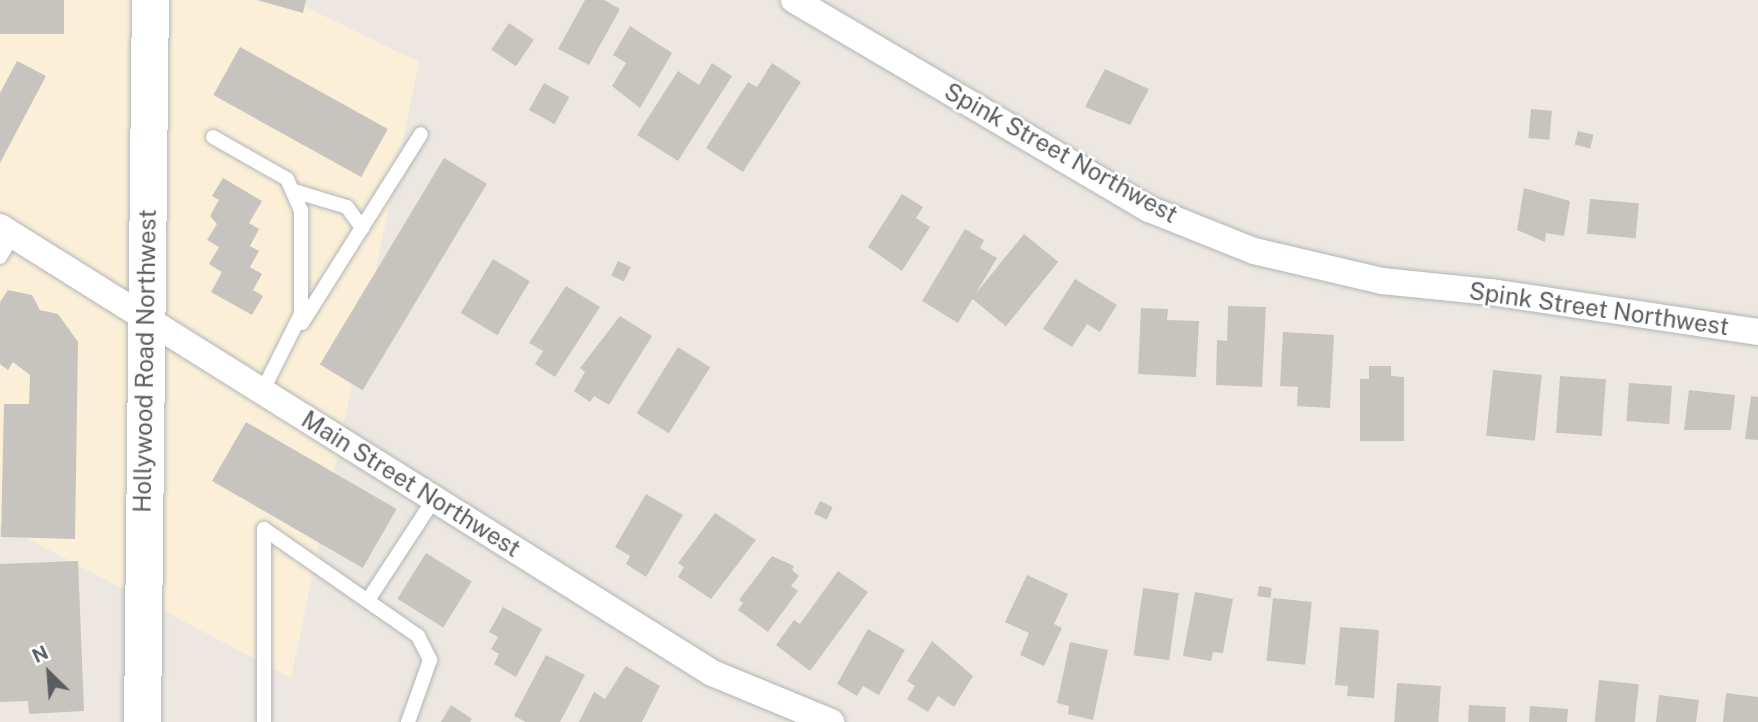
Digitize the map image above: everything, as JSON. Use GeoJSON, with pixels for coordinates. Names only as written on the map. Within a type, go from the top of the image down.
{"type":"FeatureCollection","features":[{"type":"Feature","properties":{"kind":"street","name":"Hollywood Road Northwest"},"geometry":{"type":"LineString","coordinates":[[142,722],[150,0]]}},
{"type":"Feature","properties":{"kind":"street","name":"Spink Street Northwest"},"geometry":{"type":"LineString","coordinates":[[794,0],[1149,209],[1254,251],[1382,281],[1758,332]]}},
{"type":"Feature","properties":{"kind":"street","name":"Main Street Northwest"},"geometry":{"type":"LineString","coordinates":[[4,240],[146,319],[712,673],[831,722]]}},
{"type":"Feature","properties":{"kind":"lane"},"geometry":{"type":"LineString","coordinates":[[262,392],[295,333],[421,134]]}},
{"type":"Feature","properties":{"kind":"lane"},"geometry":{"type":"LineString","coordinates":[[213,137],[287,179],[294,191],[301,209],[301,314],[295,333]]}},
{"type":"Feature","properties":{"kind":"lane"},"geometry":{"type":"LineString","coordinates":[[294,191],[347,208],[362,228]]}},
{"type":"Feature","properties":{"kind":"lane"},"geometry":{"type":"LineString","coordinates":[[368,600],[433,499]]}},
{"type":"Feature","properties":{"kind":"lane"},"geometry":{"type":"LineString","coordinates":[[264,722],[264,529],[418,636],[430,660],[408,722]]}},
{"type":"Feature","properties":{"kind":"shaded area"},"geometry":{"type":"Polygon","coordinates":[[[0,0],[291,0],[419,62],[291,678],[0,524],[0,0]]]}},
{"type":"Feature","properties":{"kind":"building"},"geometry":{"type":"Polygon","coordinates":[[[0,0],[64,0],[64,34],[0,34],[0,0]]]}},
{"type":"Feature","properties":{"kind":"building"},"geometry":{"type":"Polygon","coordinates":[[[257,0],[306,0],[303,13],[257,0]]]}},
{"type":"Feature","properties":{"kind":"building"},"geometry":{"type":"Polygon","coordinates":[[[585,0],[604,0],[620,9],[589,65],[558,49],[585,0]]]}},
{"type":"Feature","properties":{"kind":"building"},"geometry":{"type":"Polygon","coordinates":[[[509,23],[534,40],[516,66],[491,50],[509,23]]]}},
{"type":"Feature","properties":{"kind":"building"},"geometry":{"type":"Polygon","coordinates":[[[630,26],[672,53],[640,108],[612,86],[626,63],[613,55],[630,26]]]}},
{"type":"Feature","properties":{"kind":"building"},"geometry":{"type":"Polygon","coordinates":[[[240,47],[388,129],[361,177],[213,95],[240,47]]]}},
{"type":"Feature","properties":{"kind":"building"},"geometry":{"type":"Polygon","coordinates":[[[17,61],[46,76],[0,163],[0,93],[17,61]]]}},
{"type":"Feature","properties":{"kind":"building"},"geometry":{"type":"Polygon","coordinates":[[[712,63],[732,76],[678,161],[637,135],[678,71],[699,85],[712,63]]]}},
{"type":"Feature","properties":{"kind":"building"},"geometry":{"type":"Polygon","coordinates":[[[772,63],[801,82],[743,172],[706,148],[748,82],[757,87],[772,63]]]}},
{"type":"Feature","properties":{"kind":"building"},"geometry":{"type":"Polygon","coordinates":[[[1105,69],[1149,89],[1130,125],[1085,107],[1105,69]]]}},
{"type":"Feature","properties":{"kind":"building"},"geometry":{"type":"Polygon","coordinates":[[[544,83],[569,97],[554,124],[529,110],[544,83]]]}},
{"type":"Feature","properties":{"kind":"building"},"geometry":{"type":"Polygon","coordinates":[[[1531,109],[1552,111],[1549,140],[1528,138],[1531,109]]]}},
{"type":"Feature","properties":{"kind":"building"},"geometry":{"type":"Polygon","coordinates":[[[1578,131],[1594,135],[1590,148],[1575,145],[1578,131]]]}},
{"type":"Feature","properties":{"kind":"building"},"geometry":{"type":"Polygon","coordinates":[[[444,158],[487,184],[363,390],[320,365],[444,158]]]}},
{"type":"Feature","properties":{"kind":"building"},"geometry":{"type":"Polygon","coordinates":[[[223,178],[262,201],[249,223],[259,229],[250,246],[259,251],[250,267],[262,274],[253,290],[263,296],[252,315],[211,292],[222,272],[209,264],[219,247],[207,240],[217,224],[210,216],[219,200],[212,196],[223,178]]]}},
{"type":"Feature","properties":{"kind":"building"},"geometry":{"type":"Polygon","coordinates":[[[1524,188],[1570,201],[1564,236],[1546,233],[1545,242],[1517,230],[1524,188]]]}},
{"type":"Feature","properties":{"kind":"building"},"geometry":{"type":"Polygon","coordinates":[[[902,194],[923,207],[916,218],[930,227],[902,271],[868,247],[902,194]]]}},
{"type":"Feature","properties":{"kind":"building"},"geometry":{"type":"Polygon","coordinates":[[[1590,199],[1639,203],[1636,238],[1587,234],[1590,199]]]}},
{"type":"Feature","properties":{"kind":"building"},"geometry":{"type":"Polygon","coordinates":[[[965,229],[984,240],[980,248],[997,258],[958,323],[922,301],[965,229]]]}},
{"type":"Feature","properties":{"kind":"building"},"geometry":{"type":"Polygon","coordinates":[[[1024,234],[1058,262],[1006,326],[972,299],[1024,234]]]}},
{"type":"Feature","properties":{"kind":"building"},"geometry":{"type":"Polygon","coordinates":[[[493,259],[530,281],[497,335],[461,313],[493,259]]]}},
{"type":"Feature","properties":{"kind":"building"},"geometry":{"type":"Polygon","coordinates":[[[618,261],[631,267],[624,281],[611,276],[618,261]]]}},
{"type":"Feature","properties":{"kind":"building"},"geometry":{"type":"Polygon","coordinates":[[[1075,279],[1117,305],[1100,332],[1087,324],[1072,347],[1043,329],[1075,279]]]}},
{"type":"Feature","properties":{"kind":"building"},"geometry":{"type":"Polygon","coordinates":[[[566,286],[600,307],[555,377],[535,364],[543,351],[529,343],[566,286]]]}},
{"type":"Feature","properties":{"kind":"building"},"geometry":{"type":"Polygon","coordinates":[[[8,290],[32,295],[40,310],[58,314],[78,342],[75,539],[1,537],[4,404],[29,404],[30,375],[13,362],[8,370],[0,364],[0,302],[8,290]]]}},
{"type":"Feature","properties":{"kind":"building"},"geometry":{"type":"Polygon","coordinates":[[[1228,306],[1266,307],[1262,387],[1216,385],[1217,340],[1227,341],[1228,306]]]}},
{"type":"Feature","properties":{"kind":"building"},"geometry":{"type":"Polygon","coordinates":[[[1141,308],[1168,309],[1167,320],[1199,321],[1196,377],[1138,374],[1141,308]]]}},
{"type":"Feature","properties":{"kind":"building"},"geometry":{"type":"Polygon","coordinates":[[[620,316],[652,336],[609,405],[594,396],[590,402],[574,391],[585,372],[580,368],[620,316]]]}},
{"type":"Feature","properties":{"kind":"building"},"geometry":{"type":"Polygon","coordinates":[[[1283,332],[1334,335],[1330,408],[1297,406],[1298,387],[1280,386],[1283,332]]]}},
{"type":"Feature","properties":{"kind":"building"},"geometry":{"type":"Polygon","coordinates":[[[678,347],[710,367],[669,433],[637,413],[678,347]]]}},
{"type":"Feature","properties":{"kind":"building"},"geometry":{"type":"Polygon","coordinates":[[[1369,366],[1391,366],[1391,376],[1404,377],[1404,441],[1360,441],[1360,379],[1369,379],[1369,366]]]}},
{"type":"Feature","properties":{"kind":"building"},"geometry":{"type":"Polygon","coordinates":[[[1493,370],[1542,375],[1535,441],[1486,436],[1493,370]]]}},
{"type":"Feature","properties":{"kind":"building"},"geometry":{"type":"Polygon","coordinates":[[[1560,376],[1606,379],[1602,436],[1556,433],[1560,376]]]}},
{"type":"Feature","properties":{"kind":"building"},"geometry":{"type":"Polygon","coordinates":[[[1629,383],[1672,386],[1669,424],[1626,421],[1629,383]]]}},
{"type":"Feature","properties":{"kind":"building"},"geometry":{"type":"Polygon","coordinates":[[[1689,390],[1735,395],[1731,430],[1684,430],[1689,390]]]}},
{"type":"Feature","properties":{"kind":"building"},"geometry":{"type":"Polygon","coordinates":[[[1751,396],[1758,397],[1758,440],[1745,439],[1751,396]]]}},
{"type":"Feature","properties":{"kind":"building"},"geometry":{"type":"Polygon","coordinates":[[[246,422],[397,509],[363,568],[212,481],[246,422]]]}},
{"type":"Feature","properties":{"kind":"building"},"geometry":{"type":"Polygon","coordinates":[[[646,494],[683,515],[646,577],[626,564],[630,556],[615,547],[646,494]]]}},
{"type":"Feature","properties":{"kind":"building"},"geometry":{"type":"Polygon","coordinates":[[[820,501],[833,507],[827,520],[814,514],[820,501]]]}},
{"type":"Feature","properties":{"kind":"building"},"geometry":{"type":"Polygon","coordinates":[[[715,513],[756,540],[711,599],[678,577],[684,567],[678,563],[715,513]]]}},
{"type":"Feature","properties":{"kind":"building"},"geometry":{"type":"Polygon","coordinates":[[[426,553],[472,582],[443,627],[397,599],[426,553]]]}},
{"type":"Feature","properties":{"kind":"building"},"geometry":{"type":"Polygon","coordinates":[[[772,556],[794,566],[792,570],[799,576],[791,586],[798,591],[768,632],[738,610],[743,603],[739,600],[772,556]]]}},
{"type":"Feature","properties":{"kind":"building"},"geometry":{"type":"Polygon","coordinates":[[[78,561],[84,711],[29,714],[28,701],[0,702],[0,564],[78,561]]]}},
{"type":"Feature","properties":{"kind":"building"},"geometry":{"type":"Polygon","coordinates":[[[838,571],[868,592],[810,671],[776,645],[794,620],[800,624],[838,571]]]}},
{"type":"Feature","properties":{"kind":"building"},"geometry":{"type":"Polygon","coordinates":[[[1027,575],[1068,594],[1054,624],[1062,628],[1044,666],[1020,655],[1029,633],[1005,622],[1027,575]]]}},
{"type":"Feature","properties":{"kind":"building"},"geometry":{"type":"Polygon","coordinates":[[[1259,586],[1272,588],[1270,598],[1257,596],[1259,586]]]}},
{"type":"Feature","properties":{"kind":"building"},"geometry":{"type":"Polygon","coordinates":[[[1143,588],[1179,593],[1169,660],[1134,655],[1143,588]]]}},
{"type":"Feature","properties":{"kind":"building"},"geometry":{"type":"Polygon","coordinates":[[[1195,592],[1233,599],[1223,653],[1213,652],[1211,661],[1183,656],[1195,592]]]}},
{"type":"Feature","properties":{"kind":"building"},"geometry":{"type":"Polygon","coordinates":[[[1273,598],[1312,602],[1305,665],[1266,661],[1273,598]]]}},
{"type":"Feature","properties":{"kind":"building"},"geometry":{"type":"Polygon","coordinates":[[[503,607],[542,629],[516,677],[494,664],[499,654],[491,649],[498,637],[489,632],[503,607]]]}},
{"type":"Feature","properties":{"kind":"building"},"geometry":{"type":"Polygon","coordinates":[[[1340,627],[1379,630],[1374,698],[1347,696],[1348,686],[1335,685],[1340,627]]]}},
{"type":"Feature","properties":{"kind":"building"},"geometry":{"type":"Polygon","coordinates":[[[868,629],[905,650],[879,695],[863,686],[857,696],[837,684],[868,629]]]}},
{"type":"Feature","properties":{"kind":"building"},"geometry":{"type":"Polygon","coordinates":[[[932,641],[973,676],[954,707],[938,696],[928,712],[907,699],[915,686],[907,681],[932,641]]]}},
{"type":"Feature","properties":{"kind":"building"},"geometry":{"type":"Polygon","coordinates":[[[1070,642],[1108,650],[1093,720],[1068,714],[1069,706],[1057,703],[1070,642]]]}},
{"type":"Feature","properties":{"kind":"building"},"geometry":{"type":"Polygon","coordinates":[[[546,655],[585,675],[560,722],[526,722],[514,716],[546,655]]]}},
{"type":"Feature","properties":{"kind":"building"},"geometry":{"type":"Polygon","coordinates":[[[626,666],[660,686],[642,722],[579,722],[594,692],[605,699],[626,666]]]}},
{"type":"Feature","properties":{"kind":"building"},"geometry":{"type":"Polygon","coordinates":[[[1599,680],[1639,684],[1635,722],[1595,722],[1599,680]]]}},
{"type":"Feature","properties":{"kind":"building"},"geometry":{"type":"Polygon","coordinates":[[[1397,683],[1441,686],[1438,722],[1394,722],[1397,683]]]}},
{"type":"Feature","properties":{"kind":"building"},"geometry":{"type":"Polygon","coordinates":[[[1726,693],[1758,697],[1758,722],[1723,722],[1726,693]]]}},
{"type":"Feature","properties":{"kind":"building"},"geometry":{"type":"Polygon","coordinates":[[[1659,695],[1699,700],[1696,722],[1656,722],[1659,695]]]}},
{"type":"Feature","properties":{"kind":"building"},"geometry":{"type":"Polygon","coordinates":[[[451,705],[472,719],[470,722],[441,722],[451,705]]]}},
{"type":"Feature","properties":{"kind":"building"},"geometry":{"type":"Polygon","coordinates":[[[1469,705],[1506,707],[1505,722],[1468,722],[1469,705]]]}},
{"type":"Feature","properties":{"kind":"building"},"geometry":{"type":"Polygon","coordinates":[[[1530,706],[1568,709],[1567,722],[1529,722],[1530,706]]]}}]}
